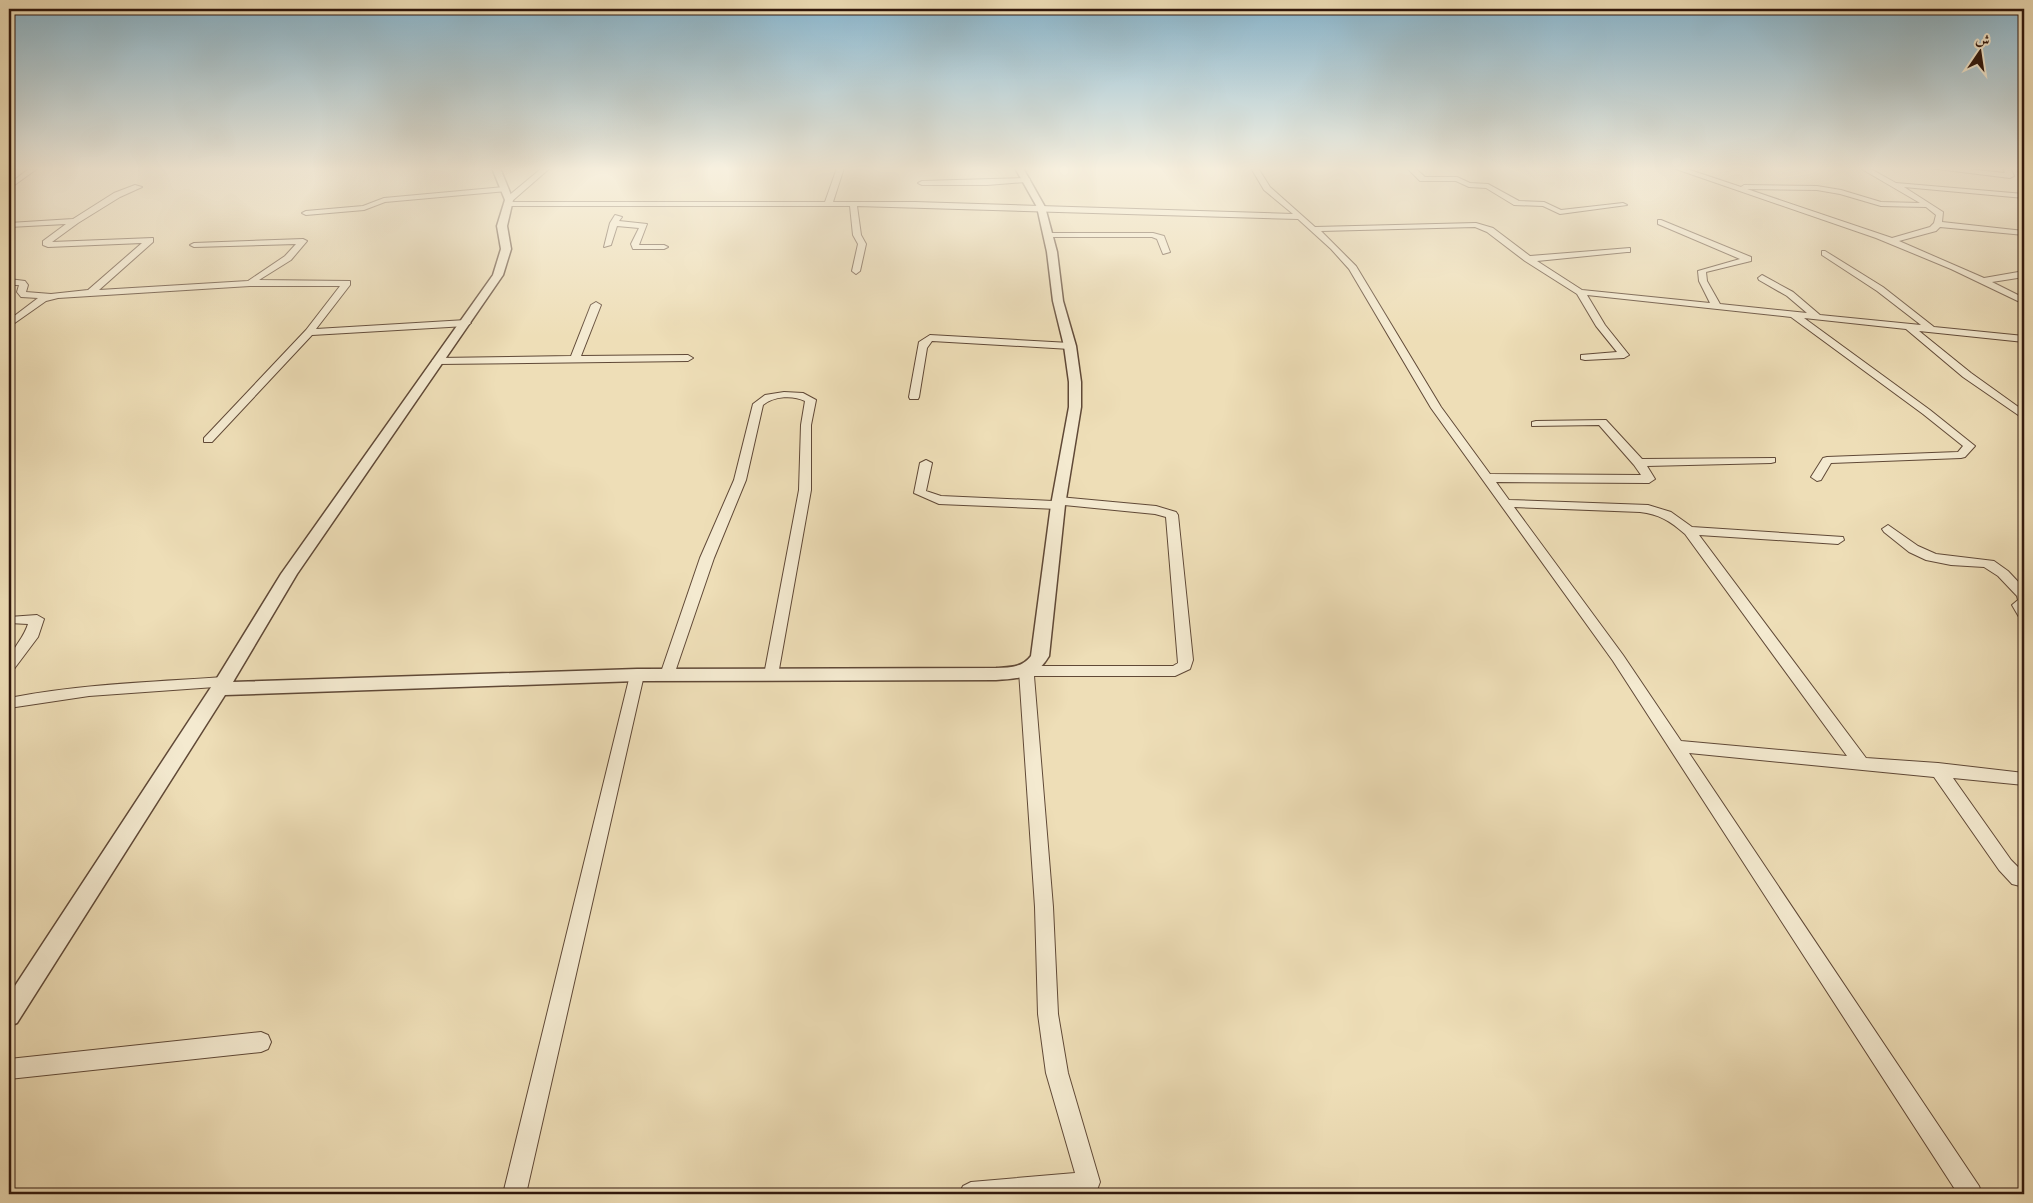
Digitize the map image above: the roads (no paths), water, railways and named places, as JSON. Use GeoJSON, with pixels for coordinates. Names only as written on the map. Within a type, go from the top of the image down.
{"type":"FeatureCollection","features":[{"type":"Feature","properties":{"kind":"street"},"geometry":{"type":"LineString","coordinates":[[9,225],[23,224]]}},
{"type":"Feature","properties":{"kind":"street"},"geometry":{"type":"LineString","coordinates":[[71,224],[46,245],[150,240],[90,293]]}},
{"type":"Feature","properties":{"kind":"street"},"geometry":{"type":"LineString","coordinates":[[9,1015],[222,686],[289,574],[489,290],[506,249],[502,224]]}},
{"type":"Feature","properties":{"kind":"street"},"geometry":{"type":"LineString","coordinates":[[607,245],[614,224]]}},
{"type":"Feature","properties":{"kind":"street"},"geometry":{"type":"LineString","coordinates":[[625,224],[644,226],[635,244],[636,246],[664,247]]}},
{"type":"Feature","properties":{"kind":"street"},"geometry":{"type":"LineString","coordinates":[[856,224],[857,235],[862,244],[856,271]]}},
{"type":"Feature","properties":{"kind":"street"},"geometry":{"type":"LineString","coordinates":[[1026,671],[1036,665],[1040,656],[1059,503],[1075,407],[1075,382],[1070,346],[1058,301],[1045,224]]}},
{"type":"Feature","properties":{"kind":"street"},"geometry":{"type":"LineString","coordinates":[[1307,224],[1334,247],[1353,268],[1367,296],[1436,408],[1618,658],[1971,1194]]}},
{"type":"Feature","properties":{"kind":"street"},"geometry":{"type":"LineString","coordinates":[[1666,224],[1748,259],[1702,271],[1703,281],[1716,306]]}},
{"type":"Feature","properties":{"kind":"street"},"geometry":{"type":"LineString","coordinates":[[1842,224],[1891,241],[1984,281],[2024,301]]}},
{"type":"Feature","properties":{"kind":"street"},"geometry":{"type":"LineString","coordinates":[[1891,241],[1927,232],[1938,224]]}},
{"type":"Feature","properties":{"kind":"street"},"geometry":{"type":"LineString","coordinates":[[1939,224],[2024,233]]}},
{"type":"Feature","properties":{"kind":"street"},"geometry":{"type":"LineString","coordinates":[[1313,229],[1476,225],[1490,230],[1528,258],[1580,292],[1592,307],[1601,326],[1624,355],[1585,357]]}},
{"type":"Feature","properties":{"kind":"street"},"geometry":{"type":"LineString","coordinates":[[1047,235],[1153,235],[1160,238],[1166,252]]}},
{"type":"Feature","properties":{"kind":"street"},"geometry":{"type":"LineString","coordinates":[[194,245],[304,241],[288,258],[250,283]]}},
{"type":"Feature","properties":{"kind":"street"},"geometry":{"type":"LineString","coordinates":[[1528,258],[1627,250]]}},
{"type":"Feature","properties":{"kind":"street"},"geometry":{"type":"LineString","coordinates":[[1825,254],[1880,289],[1934,331]]}},
{"type":"Feature","properties":{"kind":"street"},"geometry":{"type":"LineString","coordinates":[[1984,281],[2024,274]]}},
{"type":"Feature","properties":{"kind":"street"},"geometry":{"type":"LineString","coordinates":[[1762,278],[1790,294],[1818,318]]}},
{"type":"Feature","properties":{"kind":"street"},"geometry":{"type":"LineString","coordinates":[[9,282],[22,283],[24,285],[21,292],[24,295],[49,296],[250,283],[347,283],[309,332],[208,440]]}},
{"type":"Feature","properties":{"kind":"street"},"geometry":{"type":"LineString","coordinates":[[1580,292],[1934,331],[2024,339]]}},
{"type":"Feature","properties":{"kind":"street"},"geometry":{"type":"LineString","coordinates":[[10,322],[49,296]]}},
{"type":"Feature","properties":{"kind":"street"},"geometry":{"type":"LineString","coordinates":[[574,361],[596,305]]}},
{"type":"Feature","properties":{"kind":"street"},"geometry":{"type":"LineString","coordinates":[[1794,316],[1836,348],[1927,410],[1969,446],[1960,455],[1827,460],[1817,477]]}},
{"type":"Feature","properties":{"kind":"street"},"geometry":{"type":"LineString","coordinates":[[309,332],[466,323]]}},
{"type":"Feature","properties":{"kind":"street"},"geometry":{"type":"LineString","coordinates":[[1910,328],[1966,375],[2024,416]]}},
{"type":"Feature","properties":{"kind":"street"},"geometry":{"type":"LineString","coordinates":[[914,397],[922,348],[924,342],[930,338],[1070,346]]}},
{"type":"Feature","properties":{"kind":"street"},"geometry":{"type":"LineString","coordinates":[[437,362],[688,358]]}},
{"type":"Feature","properties":{"kind":"street"},"geometry":{"type":"LineString","coordinates":[[667,675],[706,558],[740,480],[758,404],[764,398],[770,396],[801,396],[811,400],[806,425],[805,490],[771,675]]}},
{"type":"Feature","properties":{"kind":"street"},"geometry":{"type":"LineString","coordinates":[[1487,478],[1649,478],[1602,422],[1536,424]]}},
{"type":"Feature","properties":{"kind":"street"},"geometry":{"type":"LineString","coordinates":[[1639,464],[1771,460]]}},
{"type":"Feature","properties":{"kind":"street"},"geometry":{"type":"LineString","coordinates":[[9,703],[34,698],[126,688],[638,675],[996,674],[1026,671],[1175,671],[1185,666],[1172,514],[1156,510],[1059,503],[939,500],[920,493],[926,462]]}},
{"type":"Feature","properties":{"kind":"street"},"geometry":{"type":"LineString","coordinates":[[1504,502],[1657,510],[1670,514],[1689,532],[1860,762]]}},
{"type":"Feature","properties":{"kind":"street"},"geometry":{"type":"LineString","coordinates":[[1888,530],[1911,549],[1924,555],[1943,560],[1978,561],[1992,565],[2024,595],[2024,599]]}},
{"type":"Feature","properties":{"kind":"street"},"geometry":{"type":"LineString","coordinates":[[1689,532],[1838,540]]}},
{"type":"Feature","properties":{"kind":"street"},"geometry":{"type":"LineString","coordinates":[[2024,603],[2019,605],[2024,614]]}},
{"type":"Feature","properties":{"kind":"street"},"geometry":{"type":"LineString","coordinates":[[9,666],[31,637],[37,620],[14,620]]}},
{"type":"Feature","properties":{"kind":"street"},"geometry":{"type":"LineString","coordinates":[[971,1194],[1063,1187],[1090,1188],[1056,1073],[1048,1014],[1044,907],[1026,671]]}},
{"type":"Feature","properties":{"kind":"street"},"geometry":{"type":"LineString","coordinates":[[514,1194],[638,675]]}},
{"type":"Feature","properties":{"kind":"street"},"geometry":{"type":"LineString","coordinates":[[1676,746],[2024,779]]}},
{"type":"Feature","properties":{"kind":"street"},"geometry":{"type":"LineString","coordinates":[[1938,770],[2005,865],[2022,882]]}},
{"type":"Feature","properties":{"kind":"street"},"geometry":{"type":"LineString","coordinates":[[9,1069],[261,1042]]}}]}
